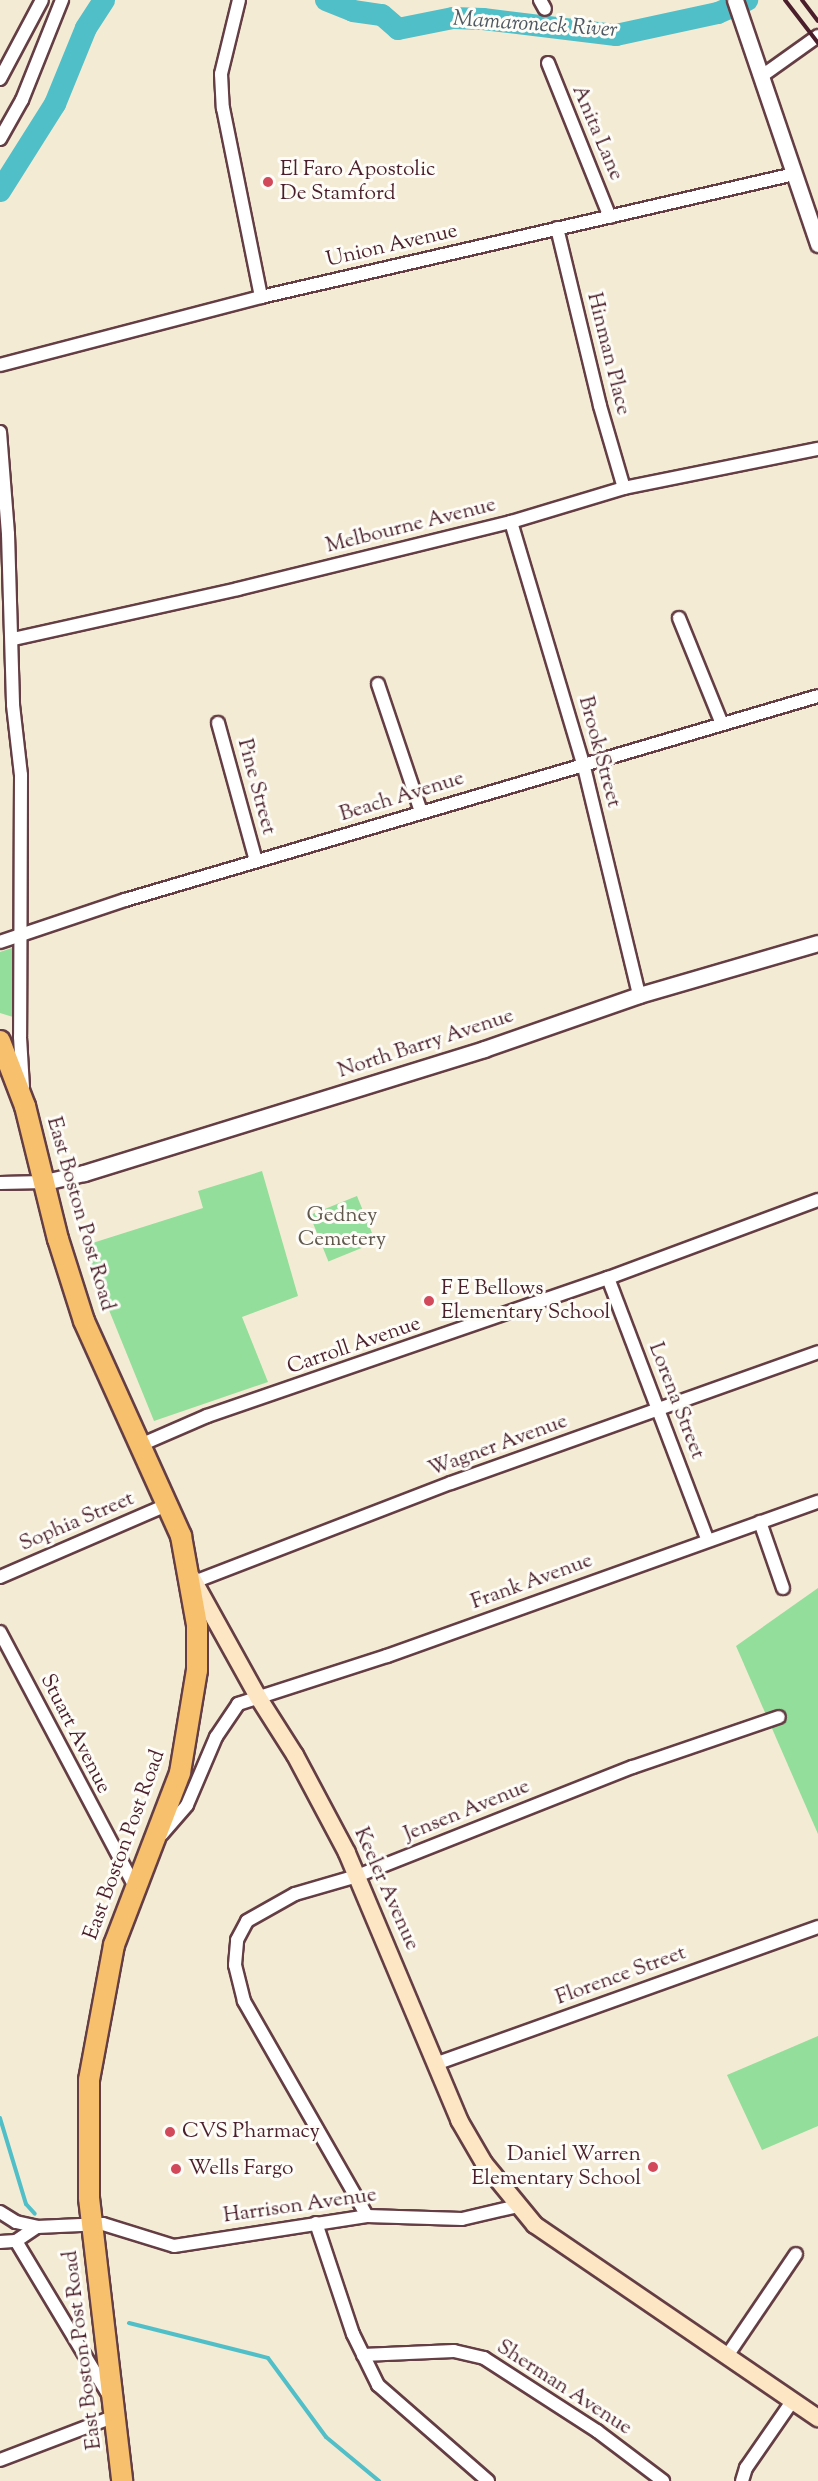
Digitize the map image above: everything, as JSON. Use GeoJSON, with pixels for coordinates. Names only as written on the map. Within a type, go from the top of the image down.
{"type":"FeatureCollection","features":[{"type":"Feature","properties":{"kind":"main road","name":"East Boston Post Road"},"geometry":{"type":"LineString","coordinates":[[0,1041],[25,1106],[84,1321],[169,1504],[192,1577],[197,1625],[197,1670],[190,1726],[180,1773],[134,1885],[103,1989],[89,2080],[87,2145],[92,2223],[122,2481]]}},
{"type":"Feature","properties":{"kind":"main road","name":"Keeler Avenue"},"geometry":{"type":"LineString","coordinates":[[192,1577],[258,1697],[296,1755],[357,1876],[438,2063],[459,2120],[484,2163],[535,2225],[727,2356]]}},
{"type":"Feature","properties":{"kind":"main road"},"geometry":{"type":"LineString","coordinates":[[727,2356],[818,2418]]}},
{"type":"Feature","properties":{"kind":"street"},"geometry":{"type":"LineString","coordinates":[[0,79],[42,0]]}},
{"type":"Feature","properties":{"kind":"street"},"geometry":{"type":"LineString","coordinates":[[0,139],[22,100],[62,0]]}},
{"type":"Feature","properties":{"kind":"street"},"geometry":{"type":"LineString","coordinates":[[239,0],[221,74],[223,108],[261,297]]}},
{"type":"Feature","properties":{"kind":"street"},"geometry":{"type":"LineString","coordinates":[[735,0],[746,25],[794,174],[814,217],[818,244]]}},
{"type":"Feature","properties":{"kind":"street"},"geometry":{"type":"LineString","coordinates":[[762,76],[818,36]]}},
{"type":"Feature","properties":{"kind":"street","name":"Anita Lane"},"geometry":{"type":"LineString","coordinates":[[548,63],[610,217]]}},
{"type":"Feature","properties":{"kind":"street","name":"Union Avenue"},"geometry":{"type":"LineString","coordinates":[[0,365],[261,297],[794,174]]}},
{"type":"Feature","properties":{"kind":"street","name":"Hinman Place"},"geometry":{"type":"LineString","coordinates":[[557,228],[600,406],[624,488]]}},
{"type":"Feature","properties":{"kind":"street"},"geometry":{"type":"LineString","coordinates":[[0,433],[5,565],[13,639],[13,705],[21,775],[20,1037],[25,1106]]}},
{"type":"Feature","properties":{"kind":"street","name":"Melbourne Avenue"},"geometry":{"type":"LineString","coordinates":[[13,639],[238,589],[511,522],[624,488],[818,449]]}},
{"type":"Feature","properties":{"kind":"street","name":"Brook Street"},"geometry":{"type":"LineString","coordinates":[[511,522],[583,763],[639,995]]}},
{"type":"Feature","properties":{"kind":"street"},"geometry":{"type":"LineString","coordinates":[[680,618],[722,724]]}},
{"type":"Feature","properties":{"kind":"street"},"geometry":{"type":"LineString","coordinates":[[378,684],[421,812]]}},
{"type":"Feature","properties":{"kind":"street","name":"Beach Avenue"},"geometry":{"type":"LineString","coordinates":[[0,942],[256,861],[583,763],[818,696]]}},
{"type":"Feature","properties":{"kind":"street","name":"Pine Street"},"geometry":{"type":"LineString","coordinates":[[218,723],[256,861]]}},
{"type":"Feature","properties":{"kind":"street","name":"North Barry Avenue"},"geometry":{"type":"LineString","coordinates":[[45,1182],[484,1049],[639,995],[818,943]]}},
{"type":"Feature","properties":{"kind":"street"},"geometry":{"type":"LineString","coordinates":[[0,1184],[45,1182]]}},
{"type":"Feature","properties":{"kind":"street","name":"Carroll Avenue"},"geometry":{"type":"LineString","coordinates":[[140,1444],[207,1416],[608,1278],[818,1200]]}},
{"type":"Feature","properties":{"kind":"street","name":"Lorena Street"},"geometry":{"type":"LineString","coordinates":[[608,1278],[707,1539]]}},
{"type":"Feature","properties":{"kind":"street","name":"Wagner Avenue"},"geometry":{"type":"LineString","coordinates":[[192,1577],[818,1352]]}},
{"type":"Feature","properties":{"kind":"street","name":"Frank Avenue"},"geometry":{"type":"LineString","coordinates":[[151,1846],[187,1805],[216,1737],[238,1704],[387,1656],[707,1539],[818,1502]]}},
{"type":"Feature","properties":{"kind":"street","name":"Sophia Street"},"geometry":{"type":"LineString","coordinates":[[0,1576],[169,1504]]}},
{"type":"Feature","properties":{"kind":"street"},"geometry":{"type":"LineString","coordinates":[[760,1522],[783,1588]]}},
{"type":"Feature","properties":{"kind":"street","name":"Stuart Avenue"},"geometry":{"type":"LineString","coordinates":[[0,1632],[134,1885]]}},
{"type":"Feature","properties":{"kind":"street","name":"Jensen Avenue"},"geometry":{"type":"LineString","coordinates":[[367,2216],[244,2001],[235,1965],[237,1940],[248,1921],[295,1893],[357,1876],[633,1767],[779,1717]]}},
{"type":"Feature","properties":{"kind":"street","name":"Florence Street"},"geometry":{"type":"LineString","coordinates":[[438,2063],[818,1927]]}},
{"type":"Feature","properties":{"kind":"street","name":"Harrison Avenue"},"geometry":{"type":"LineString","coordinates":[[37,2228],[92,2223],[117,2227],[150,2241],[174,2246],[367,2216],[462,2219],[518,2206]]}},
{"type":"Feature","properties":{"kind":"street"},"geometry":{"type":"LineString","coordinates":[[0,2212],[16,2222],[37,2228]]}},
{"type":"Feature","properties":{"kind":"street"},"geometry":{"type":"LineString","coordinates":[[316,2223],[363,2355],[378,2385],[488,2481]]}},
{"type":"Feature","properties":{"kind":"street"},"geometry":{"type":"LineString","coordinates":[[0,2242],[16,2241],[37,2228]]}},
{"type":"Feature","properties":{"kind":"street"},"geometry":{"type":"LineString","coordinates":[[0,2460],[114,2409],[16,2241]]}},
{"type":"Feature","properties":{"kind":"street"},"geometry":{"type":"LineString","coordinates":[[727,2356],[796,2254]]}},
{"type":"Feature","properties":{"kind":"street","name":"Sherman Avenue"},"geometry":{"type":"LineString","coordinates":[[363,2355],[454,2351],[484,2358],[597,2431],[663,2481]]}},
{"type":"Feature","properties":{"kind":"street"},"geometry":{"type":"LineString","coordinates":[[742,2481],[746,2468],[793,2400]]}},
{"type":"Feature","properties":{"kind":"green space"},"geometry":{"type":"Polygon","coordinates":[[[12,948],[13,1017],[0,1013],[0,952],[12,948]]]}},
{"type":"Feature","properties":{"kind":"green space"},"geometry":{"type":"Polygon","coordinates":[[[262,1171],[298,1296],[242,1317],[268,1382],[154,1421],[83,1246],[203,1208],[198,1191],[262,1171]]]}},
{"type":"Feature","properties":{"kind":"green space","name":"Gedney Cemetery"},"geometry":{"type":"Polygon","coordinates":[[[357,1196],[376,1242],[328,1261],[310,1215],[357,1196]]]}},
{"type":"Feature","properties":{"kind":"green space"},"geometry":{"type":"Polygon","coordinates":[[[818,1588],[818,1834],[736,1646],[818,1588]]]}},
{"type":"Feature","properties":{"kind":"green space"},"geometry":{"type":"Polygon","coordinates":[[[818,2036],[818,2126],[762,2150],[727,2075],[818,2036]]]}},
{"type":"Feature","properties":{"kind":"waterway","name":"Mamaroneck River"},"geometry":{"type":"LineString","coordinates":[[0,191],[55,104],[86,28],[104,0]]}},
{"type":"Feature","properties":{"kind":"waterway","name":"Mamaroneck River"},"geometry":{"type":"LineString","coordinates":[[326,0],[353,11],[382,15],[398,29],[453,18],[483,19],[616,35],[718,13],[747,0]]}},
{"type":"Feature","properties":{"kind":"waterway"},"geometry":{"type":"LineString","coordinates":[[0,2118],[26,2204],[35,2214]]}},
{"type":"Feature","properties":{"kind":"waterway"},"geometry":{"type":"LineString","coordinates":[[129,2323],[268,2358],[326,2437],[379,2481]]}},
{"type":"Feature","properties":{"kind":"railway"},"geometry":{"type":"LineString","coordinates":[[785,0],[818,43]]}},
{"type":"Feature","properties":{"kind":"railway"},"geometry":{"type":"LineString","coordinates":[[802,0],[818,21]]}},
{"type":"Feature","properties":{"kind":"place","name":"El Faro Apostolic De Stamford"},"geometry":{"type":"Point","coordinates":[268,182]}},
{"type":"Feature","properties":{"kind":"place","name":"F E Bellows Elementary School"},"geometry":{"type":"Point","coordinates":[429,1301]}},
{"type":"Feature","properties":{"kind":"place","name":"CVS Pharmacy"},"geometry":{"type":"Point","coordinates":[170,2132]}},
{"type":"Feature","properties":{"kind":"place","name":"Daniel Warren Elementary School"},"geometry":{"type":"Point","coordinates":[653,2167]}},
{"type":"Feature","properties":{"kind":"place","name":"Wells Fargo"},"geometry":{"type":"Point","coordinates":[176,2169]}}]}
